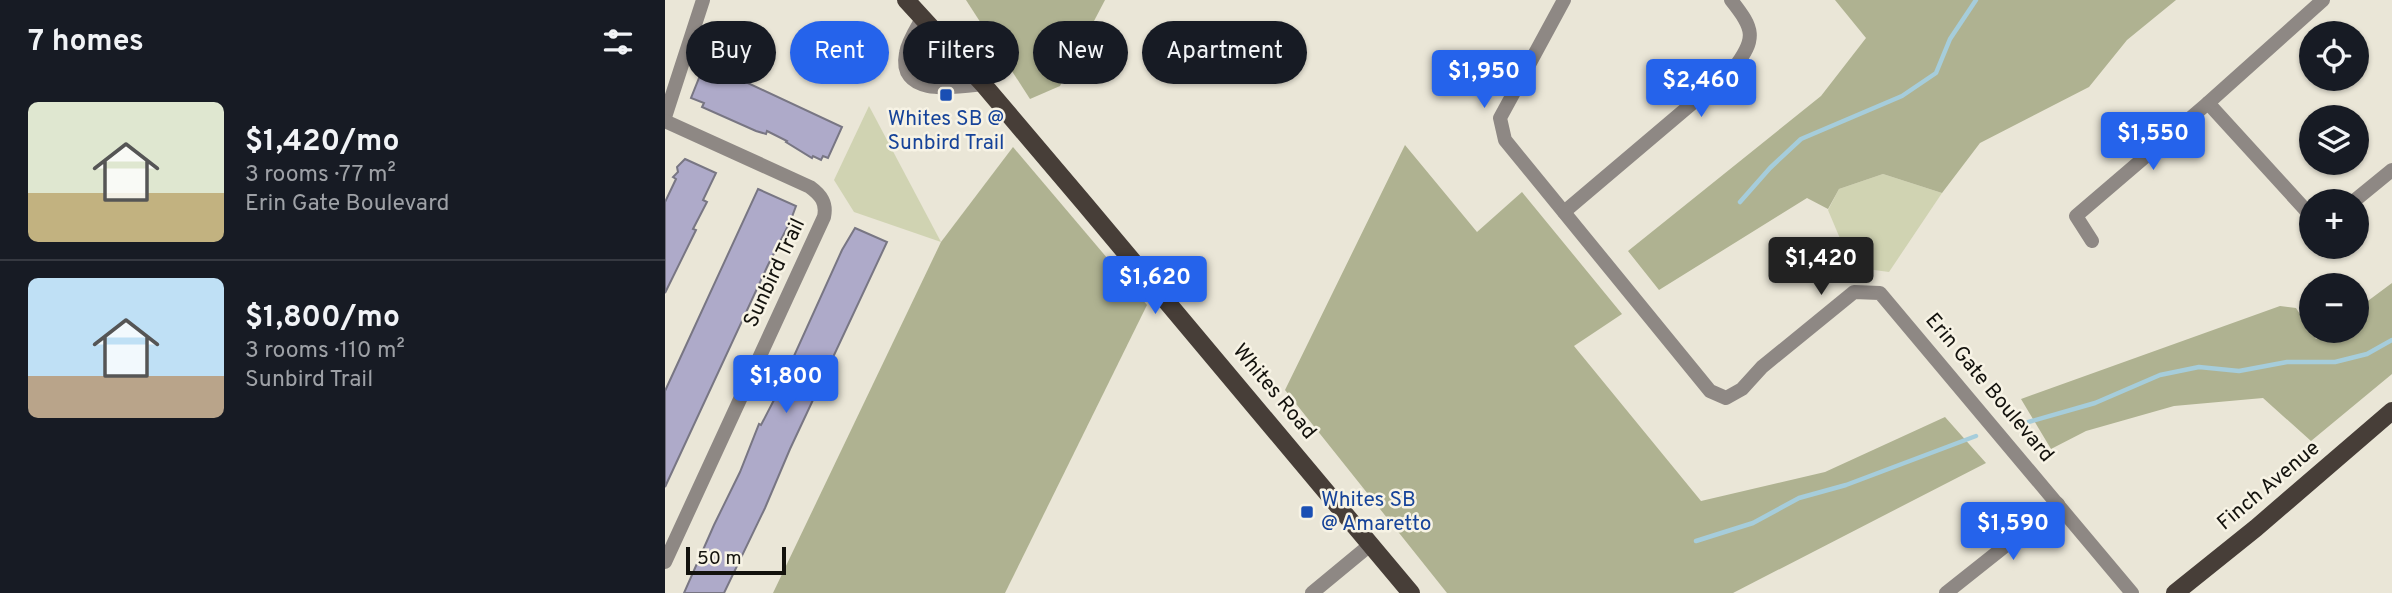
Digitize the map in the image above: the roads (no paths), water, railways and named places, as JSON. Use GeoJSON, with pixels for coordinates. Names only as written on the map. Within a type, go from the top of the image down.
{"type":"FeatureCollection","features":[{"type":"Feature","properties":{"kind":"main road","name":"Whites Road"},"geometry":{"type":"LineString","coordinates":[[906,0],[927,21]]}},
{"type":"Feature","properties":{"kind":"main road","name":"Whites Road"},"geometry":{"type":"LineString","coordinates":[[982,84],[1411,593]]}},
{"type":"Feature","properties":{"kind":"main road","name":"Finch Avenue"},"geometry":{"type":"LineString","coordinates":[[2175,593],[2256,528],[2392,411]]}},
{"type":"Feature","properties":{"kind":"street","name":"Sunbird Trail"},"geometry":{"type":"LineString","coordinates":[[665,562],[826,210],[819,194],[810,187],[665,119],[703,0]]}},
{"type":"Feature","properties":{"kind":"street","name":"Erin Gate Boulevard"},"geometry":{"type":"LineString","coordinates":[[1564,0],[1500,118],[1505,140],[1710,391],[1726,398],[1742,389],[1762,367],[1854,292],[1880,293],[2133,593]]}},
{"type":"Feature","properties":{"kind":"street"},"geometry":{"type":"LineString","coordinates":[[1564,212],[1734,68],[1747,51],[1752,38],[1748,21],[1731,0]]}},
{"type":"Feature","properties":{"kind":"street"},"geometry":{"type":"LineString","coordinates":[[2092,241],[2076,216],[2323,0]]}},
{"type":"Feature","properties":{"kind":"street"},"geometry":{"type":"LineString","coordinates":[[921,21],[923,17]]}},
{"type":"Feature","properties":{"kind":"street"},"geometry":{"type":"LineString","coordinates":[[921,84],[938,88],[982,84]]}},
{"type":"Feature","properties":{"kind":"street"},"geometry":{"type":"LineString","coordinates":[[2208,103],[2299,203]]}},
{"type":"Feature","properties":{"kind":"street"},"geometry":{"type":"LineString","coordinates":[[2369,189],[2392,170]]}},
{"type":"Feature","properties":{"kind":"street"},"geometry":{"type":"LineString","coordinates":[[1946,593],[2058,503]]}},
{"type":"Feature","properties":{"kind":"street"},"geometry":{"type":"LineString","coordinates":[[1312,593],[1370,545]]}},
{"type":"Feature","properties":{"kind":"waterway"},"geometry":{"type":"LineString","coordinates":[[1740,202],[1801,139],[1902,96],[1936,73],[1950,39],[1976,0]]}},
{"type":"Feature","properties":{"kind":"waterway"},"geometry":{"type":"LineString","coordinates":[[2025,423],[2095,403],[2160,375],[2199,367],[2239,371],[2287,362],[2335,362],[2367,354],[2392,340]]}},
{"type":"Feature","properties":{"kind":"waterway"},"geometry":{"type":"LineString","coordinates":[[1696,541],[1753,523],[1799,498],[1846,485],[1976,436]]}},
{"type":"Feature","properties":{"kind":"place","name":"Whites SB @ Sunbird Trail"},"geometry":{"type":"Point","coordinates":[946,95]}},
{"type":"Feature","properties":{"kind":"place","name":"Whites SB @ Amaretto"},"geometry":{"type":"Point","coordinates":[1307,512]}}]}
